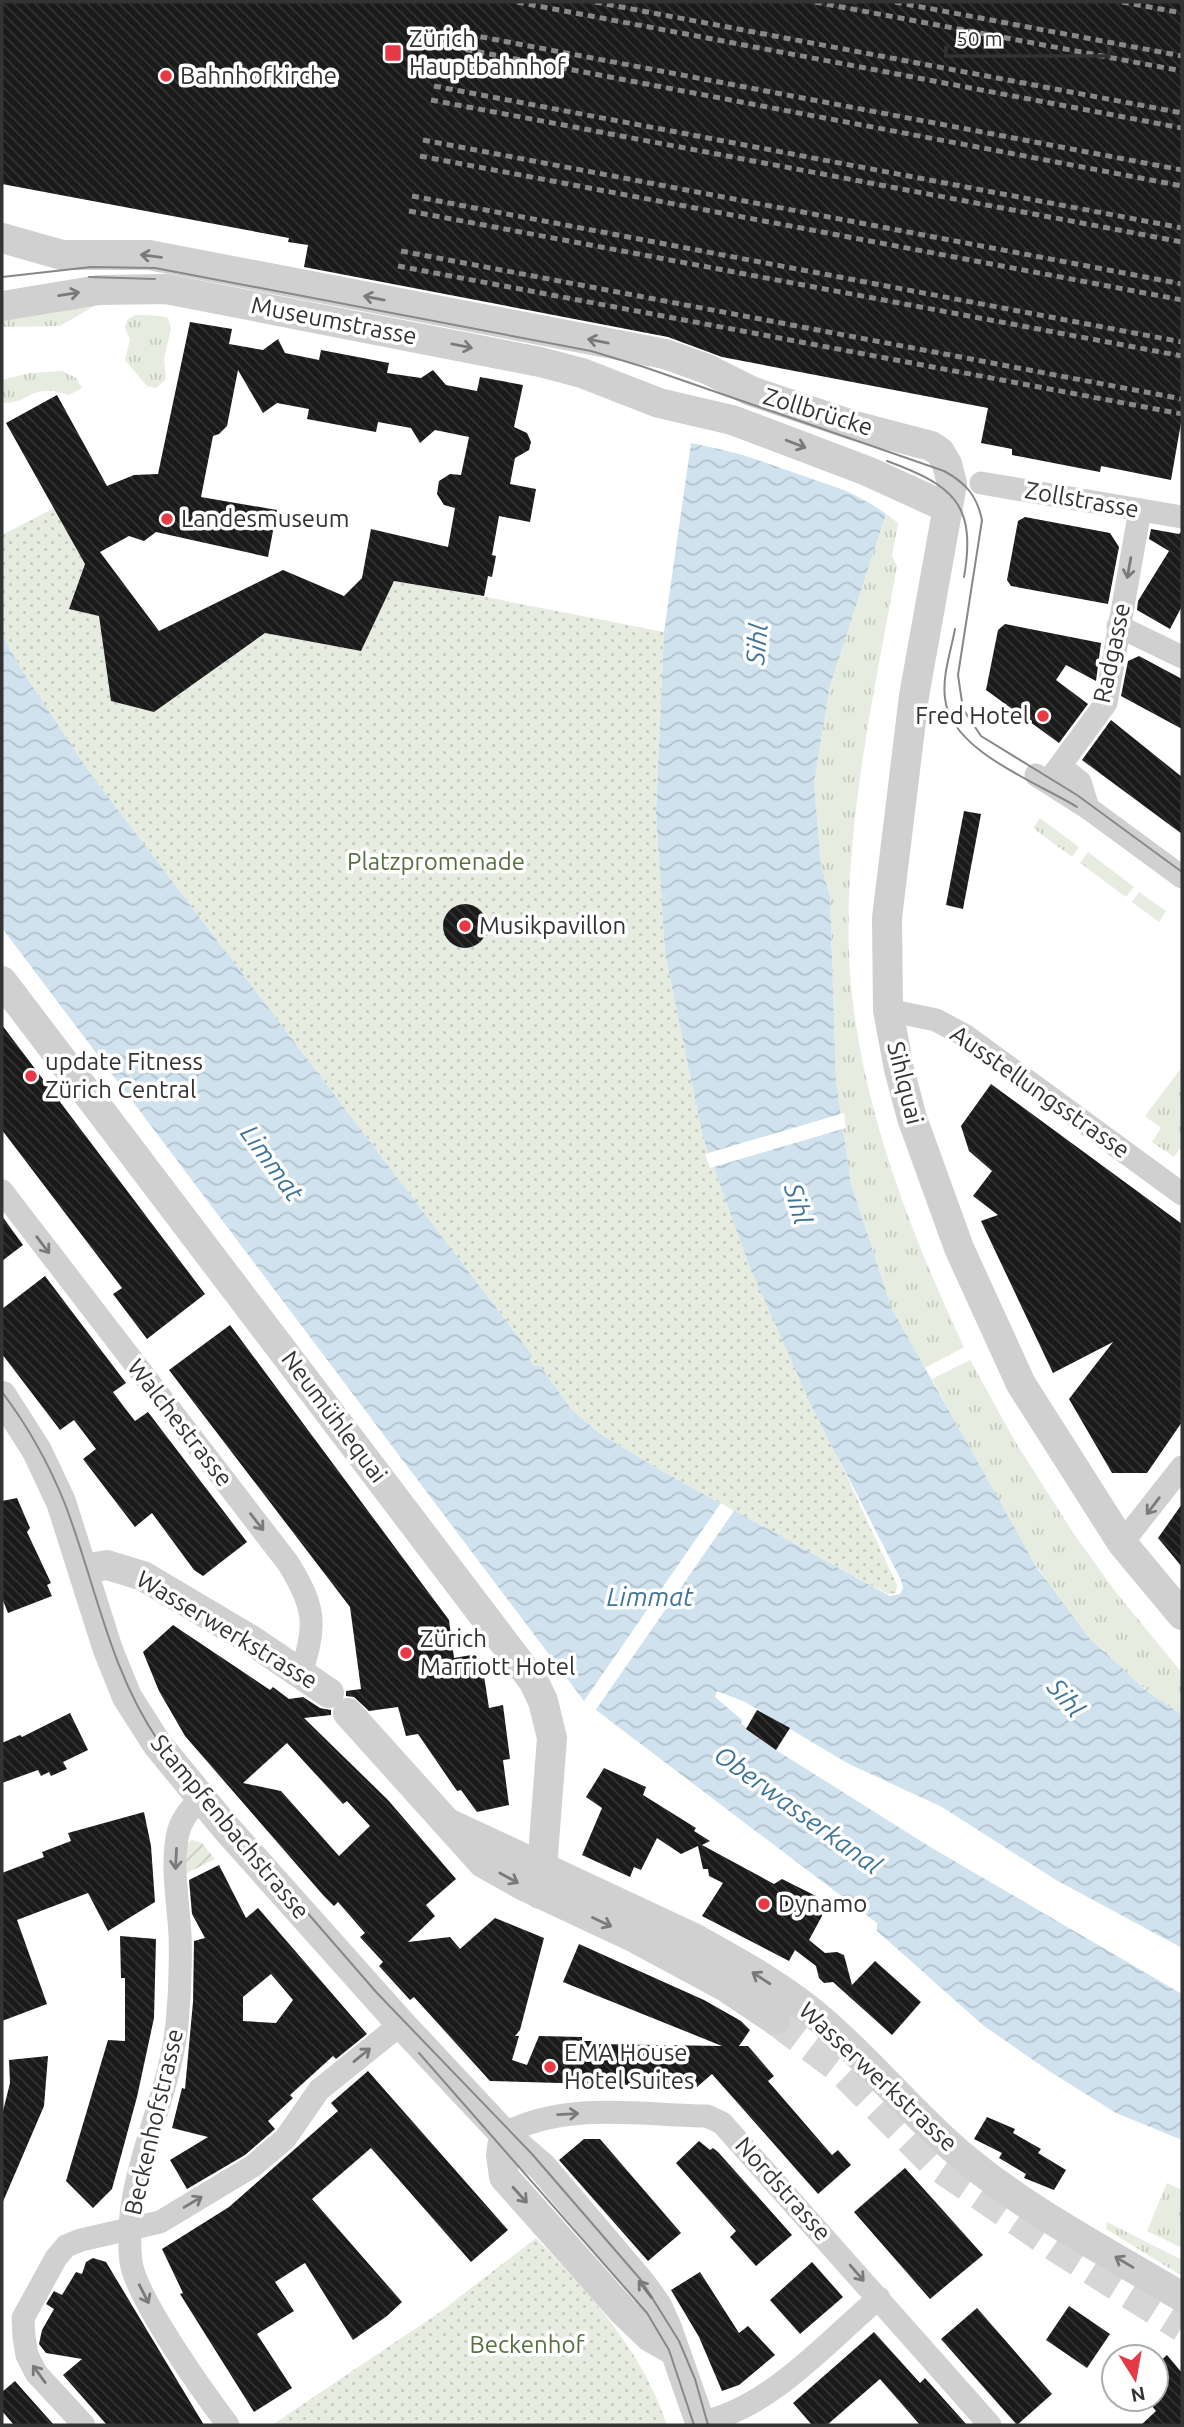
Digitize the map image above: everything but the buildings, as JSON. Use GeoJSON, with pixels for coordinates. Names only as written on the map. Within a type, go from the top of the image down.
{"type":"FeatureCollection","features":[{"type":"Feature","properties":{"kind":"street","name":"Museumstrasse"},"geometry":{"type":"LineString","coordinates":[[6,241],[62,255],[149,255],[665,355]]}},
{"type":"Feature","properties":{"kind":"street","name":"Museumstrasse"},"geometry":{"type":"LineString","coordinates":[[2,306],[99,290],[166,289],[566,368],[659,403]]}},
{"type":"Feature","properties":{"kind":"street","name":"Zollbrücke"},"geometry":{"type":"LineString","coordinates":[[659,403],[732,420],[905,488],[960,491],[940,452],[914,439],[855,426],[751,391],[707,369],[665,355]]}},
{"type":"Feature","properties":{"kind":"street","name":"Zollstrasse"},"geometry":{"type":"LineString","coordinates":[[960,491],[1182,517]]}},
{"type":"Feature","properties":{"kind":"street","name":"Sihlquai"},"geometry":{"type":"LineString","coordinates":[[960,491],[914,696],[890,888],[886,971],[888,1010],[912,1118],[959,1248],[999,1341],[1045,1427],[1122,1543],[1182,1615]]}},
{"type":"Feature","properties":{"kind":"street","name":"Radgasse"},"geometry":{"type":"LineString","coordinates":[[1140,510],[1106,703],[1048,774],[1080,782],[1088,808],[1182,877]]}},
{"type":"Feature","properties":{"kind":"street"},"geometry":{"type":"LineString","coordinates":[[1118,626],[1182,657]]}},
{"type":"Feature","properties":{"kind":"street","name":"Neumühlequai"},"geometry":{"type":"LineString","coordinates":[[2,981],[534,1682],[543,1701],[552,1738],[542,1881]]}},
{"type":"Feature","properties":{"kind":"street","name":"Ausstellungsstrasse"},"geometry":{"type":"LineString","coordinates":[[888,1010],[936,1020],[966,1036],[1182,1194]]}},
{"type":"Feature","properties":{"kind":"street","name":"Walchestrasse"},"geometry":{"type":"LineString","coordinates":[[2,1191],[288,1563],[306,1594],[313,1625],[301,1672]]}},
{"type":"Feature","properties":{"kind":"street","name":"Stampfenbachstrasse"},"geometry":{"type":"LineString","coordinates":[[2,1396],[37,1451],[71,1527],[108,1650],[127,1697],[157,1744],[200,1798],[401,2024],[504,2134]]}},
{"type":"Feature","properties":{"kind":"street"},"geometry":{"type":"LineString","coordinates":[[1122,1543],[1182,1467]]}},
{"type":"Feature","properties":{"kind":"street","name":"Wasserwerkstrasse"},"geometry":{"type":"LineString","coordinates":[[84,1569],[107,1565],[143,1576],[301,1672],[338,1703],[448,1823],[635,1938],[726,1987],[775,2020]]}},
{"type":"Feature","properties":{"kind":"street","name":"Beckenhofstrasse"},"geometry":{"type":"LineString","coordinates":[[200,1798],[183,1820],[178,1835],[176,1871],[180,1982],[177,2026],[171,2063],[130,2214],[134,2274],[151,2308],[228,2425]]}},
{"type":"Feature","properties":{"kind":"street","name":"Wasserwerkstrasse"},"geometry":{"type":"LineString","coordinates":[[542,1881],[694,1938],[780,1990],[828,2025],[947,2143],[1004,2187],[1182,2297]]}},
{"type":"Feature","properties":{"kind":"street"},"geometry":{"type":"LineString","coordinates":[[84,2425],[36,2373],[27,2355],[23,2318],[66,2246],[160,2222],[272,2152],[319,2090],[401,2024]]}},
{"type":"Feature","properties":{"kind":"street","name":"Nordstrasse"},"geometry":{"type":"LineString","coordinates":[[504,2134],[527,2121],[566,2113],[707,2116],[722,2123],[990,2425]]}},
{"type":"Feature","properties":{"kind":"street"},"geometry":{"type":"LineString","coordinates":[[504,2134],[501,2155],[504,2177],[623,2311],[650,2337],[673,2350],[701,2424],[722,2418],[762,2399],[879,2298]]}},
{"type":"Feature","properties":{"kind":"green space"},"geometry":{"type":"Polygon","coordinates":[[[96,305],[60,326],[2,327],[2,319],[96,305]]]}},
{"type":"Feature","properties":{"kind":"green space"},"geometry":{"type":"Polygon","coordinates":[[[135,315],[168,318],[171,329],[164,359],[166,379],[156,388],[147,386],[125,360],[130,340],[125,327],[128,319],[135,315]]]}},
{"type":"Feature","properties":{"kind":"green space"},"geometry":{"type":"Polygon","coordinates":[[[63,371],[76,378],[82,388],[69,395],[46,391],[2,403],[2,380],[30,373],[63,371]]]}},
{"type":"Feature","properties":{"kind":"green space","name":"Platzpromenade"},"geometry":{"type":"Polygon","coordinates":[[[54,508],[86,560],[69,609],[99,616],[111,701],[154,712],[265,633],[361,651],[394,581],[399,580],[664,632],[656,813],[665,953],[703,1138],[749,1265],[897,1585],[896,1593],[889,1594],[878,1589],[662,1471],[599,1433],[572,1410],[539,1365],[535,1367],[528,1358],[532,1355],[90,773],[21,669],[2,635],[2,535],[54,508]]]}},
{"type":"Feature","properties":{"kind":"green space"},"geometry":{"type":"Polygon","coordinates":[[[886,514],[898,523],[892,556],[897,566],[860,774],[854,828],[849,933],[851,985],[866,1079],[892,1171],[944,1304],[964,1347],[925,1368],[892,1309],[851,1184],[836,1081],[830,896],[821,865],[814,783],[830,686],[886,514]]]}},
{"type":"Feature","properties":{"kind":"green space"},"geometry":{"type":"Polygon","coordinates":[[[1040,818],[1079,847],[1072,857],[1033,828],[1040,818]]]}},
{"type":"Feature","properties":{"kind":"green space"},"geometry":{"type":"Polygon","coordinates":[[[1088,852],[1134,887],[1126,897],[1080,863],[1088,852]]]}},
{"type":"Feature","properties":{"kind":"green space"},"geometry":{"type":"Polygon","coordinates":[[[1139,892],[1166,911],[1159,922],[1132,902],[1139,892]]]}},
{"type":"Feature","properties":{"kind":"green space"},"geometry":{"type":"Polygon","coordinates":[[[1182,1067],[1182,1146],[1174,1157],[1152,1142],[1161,1128],[1145,1116],[1182,1067]]]}},
{"type":"Feature","properties":{"kind":"green space"},"geometry":{"type":"Polygon","coordinates":[[[970,1360],[1016,1443],[1074,1534],[1115,1591],[1182,1673],[1182,1715],[1132,1679],[1097,1648],[1064,1606],[1023,1544],[932,1379],[970,1360]]]}},
{"type":"Feature","properties":{"kind":"green space"},"geometry":{"type":"Polygon","coordinates":[[[192,1840],[202,1843],[215,1859],[185,1874],[187,1844],[192,1840]]]}},
{"type":"Feature","properties":{"kind":"green space"},"geometry":{"type":"Polygon","coordinates":[[[1167,2183],[1182,2190],[1182,2248],[1147,2231],[1167,2183]]]}},
{"type":"Feature","properties":{"kind":"green space"},"geometry":{"type":"Polygon","coordinates":[[[1107,2222],[1182,2260],[1182,2276],[1106,2229],[1107,2222]]]}},
{"type":"Feature","properties":{"kind":"green space","name":"Beckenhof"},"geometry":{"type":"Polygon","coordinates":[[[536,2238],[595,2302],[629,2347],[656,2397],[667,2425],[272,2425],[440,2312],[536,2238]]]}},
{"type":"Feature","properties":{"kind":"water","name":"Limmat"},"geometry":{"type":"Polygon","coordinates":[[[691,443],[740,454],[819,479],[866,501],[886,514],[830,686],[814,783],[821,865],[830,896],[836,1081],[851,1184],[892,1309],[1037,1568],[1089,1638],[1143,1688],[1182,1715],[1182,1948],[1056,1880],[942,1807],[847,1763],[745,1702],[717,1691],[715,1697],[742,1720],[741,1724],[776,1750],[932,1848],[1182,1994],[1182,2140],[1116,2113],[984,2026],[877,1931],[877,1923],[584,1701],[2,928],[2,635],[21,669],[90,773],[532,1355],[529,1359],[535,1367],[539,1365],[572,1410],[599,1433],[662,1471],[890,1596],[900,1594],[903,1588],[901,1580],[813,1409],[749,1265],[703,1138],[665,953],[656,813],[664,632],[691,443]]]}},
{"type":"Feature","properties":{"kind":"pier"},"geometry":{"type":"Polygon","coordinates":[[[692,440],[733,448],[862,493],[889,515],[861,496],[732,451],[691,443],[692,440]]]}},
{"type":"Feature","properties":{"kind":"pier"},"geometry":{"type":"Polygon","coordinates":[[[844,1113],[846,1128],[710,1168],[705,1154],[844,1113]]]}},
{"type":"Feature","properties":{"kind":"pier"},"geometry":{"type":"Polygon","coordinates":[[[721,1503],[734,1511],[595,1711],[584,1701],[721,1503]]]}},
{"type":"Feature","properties":{"kind":"tunnel"},"geometry":{"type":"LineString","coordinates":[[775,2020],[841,2070],[933,2163],[1057,2248],[1182,2327]]}},
{"type":"Feature","properties":{"kind":"tram line"},"geometry":{"type":"LineString","coordinates":[[2,277],[91,267],[155,268],[591,351],[944,471],[959,480],[969,491],[982,520],[958,675],[963,709],[981,736],[1077,795],[1182,872]]}},
{"type":"Feature","properties":{"kind":"tram line"},"geometry":{"type":"LineString","coordinates":[[89,277],[155,279]]}},
{"type":"Feature","properties":{"kind":"tram line"},"geometry":{"type":"LineString","coordinates":[[887,461],[928,479],[955,500],[967,531],[964,577]]}},
{"type":"Feature","properties":{"kind":"tram line"},"geometry":{"type":"LineString","coordinates":[[955,629],[944,690],[950,717],[962,734],[978,749],[1019,776],[1077,807]]}},
{"type":"Feature","properties":{"kind":"tram line"},"geometry":{"type":"LineString","coordinates":[[2,1392],[37,1445],[59,1489],[115,1656],[142,1714],[159,1742],[377,1993],[532,2154],[641,2280],[679,2341],[695,2379],[708,2425]]}},
{"type":"Feature","properties":{"kind":"tram line"},"geometry":{"type":"LineString","coordinates":[[419,2053],[647,2313],[669,2350],[694,2425]]}},
{"type":"Feature","properties":{"kind":"railway"},"geometry":{"type":"LineString","coordinates":[[517,2],[1182,128]]}},
{"type":"Feature","properties":{"kind":"railway"},"geometry":{"type":"LineString","coordinates":[[595,2],[1182,113]]}},
{"type":"Feature","properties":{"kind":"railway"},"geometry":{"type":"LineString","coordinates":[[815,2],[1182,71]]}},
{"type":"Feature","properties":{"kind":"railway"},"geometry":{"type":"LineString","coordinates":[[895,2],[1182,56]]}},
{"type":"Feature","properties":{"kind":"railway"},"geometry":{"type":"LineString","coordinates":[[1122,2],[1182,13]]}},
{"type":"Feature","properties":{"kind":"railway"},"geometry":{"type":"LineString","coordinates":[[445,30],[1182,170]]}},
{"type":"Feature","properties":{"kind":"railway"},"geometry":{"type":"LineString","coordinates":[[442,45],[1182,186]]}},
{"type":"Feature","properties":{"kind":"railway"},"geometry":{"type":"LineString","coordinates":[[434,86],[1182,228]]}},
{"type":"Feature","properties":{"kind":"railway"},"geometry":{"type":"LineString","coordinates":[[431,100],[1182,242]]}},
{"type":"Feature","properties":{"kind":"railway"},"geometry":{"type":"LineString","coordinates":[[423,140],[1182,284]]}},
{"type":"Feature","properties":{"kind":"railway"},"geometry":{"type":"LineString","coordinates":[[420,156],[1182,300]]}},
{"type":"Feature","properties":{"kind":"railway"},"geometry":{"type":"LineString","coordinates":[[412,196],[1182,342]]}},
{"type":"Feature","properties":{"kind":"railway"},"geometry":{"type":"LineString","coordinates":[[409,211],[1182,356]]}},
{"type":"Feature","properties":{"kind":"railway"},"geometry":{"type":"LineString","coordinates":[[401,251],[1182,399]]}},
{"type":"Feature","properties":{"kind":"railway"},"geometry":{"type":"LineString","coordinates":[[398,266],[1182,414]]}},
{"type":"Feature","properties":{"kind":"place","name":"Zürich Hauptbahnhof"},"geometry":{"type":"Point","coordinates":[393,53]}},
{"type":"Feature","properties":{"kind":"place","name":"Bahnhofkirche"},"geometry":{"type":"Point","coordinates":[166,76]}},
{"type":"Feature","properties":{"kind":"place","name":"Landesmuseum"},"geometry":{"type":"Point","coordinates":[167,519]}},
{"type":"Feature","properties":{"kind":"place","name":"Fred Hotel"},"geometry":{"type":"Point","coordinates":[1043,716]}},
{"type":"Feature","properties":{"kind":"place","name":"Musikpavillon"},"geometry":{"type":"Point","coordinates":[465,926]}},
{"type":"Feature","properties":{"kind":"place","name":"update Fitness Zürich Central"},"geometry":{"type":"Point","coordinates":[31,1076]}},
{"type":"Feature","properties":{"kind":"place","name":"Zürich Marriott Hotel"},"geometry":{"type":"Point","coordinates":[406,1653]}},
{"type":"Feature","properties":{"kind":"place","name":"Dynamo"},"geometry":{"type":"Point","coordinates":[764,1904]}},
{"type":"Feature","properties":{"kind":"place","name":"EMA House Hotel Suites"},"geometry":{"type":"Point","coordinates":[550,2067]}},
{"type":"Feature","properties":{"kind":"water label","name":"Sihl"},"geometry":{"type":"Point","coordinates":[757,644]}},
{"type":"Feature","properties":{"kind":"water label","name":"Sihl"},"geometry":{"type":"Point","coordinates":[798,1204]}},
{"type":"Feature","properties":{"kind":"water label","name":"Sihl"},"geometry":{"type":"Point","coordinates":[1066,1698]}},
{"type":"Feature","properties":{"kind":"water label","name":"Oberwasserkanal"},"geometry":{"type":"Point","coordinates":[798,1810]}}]}
